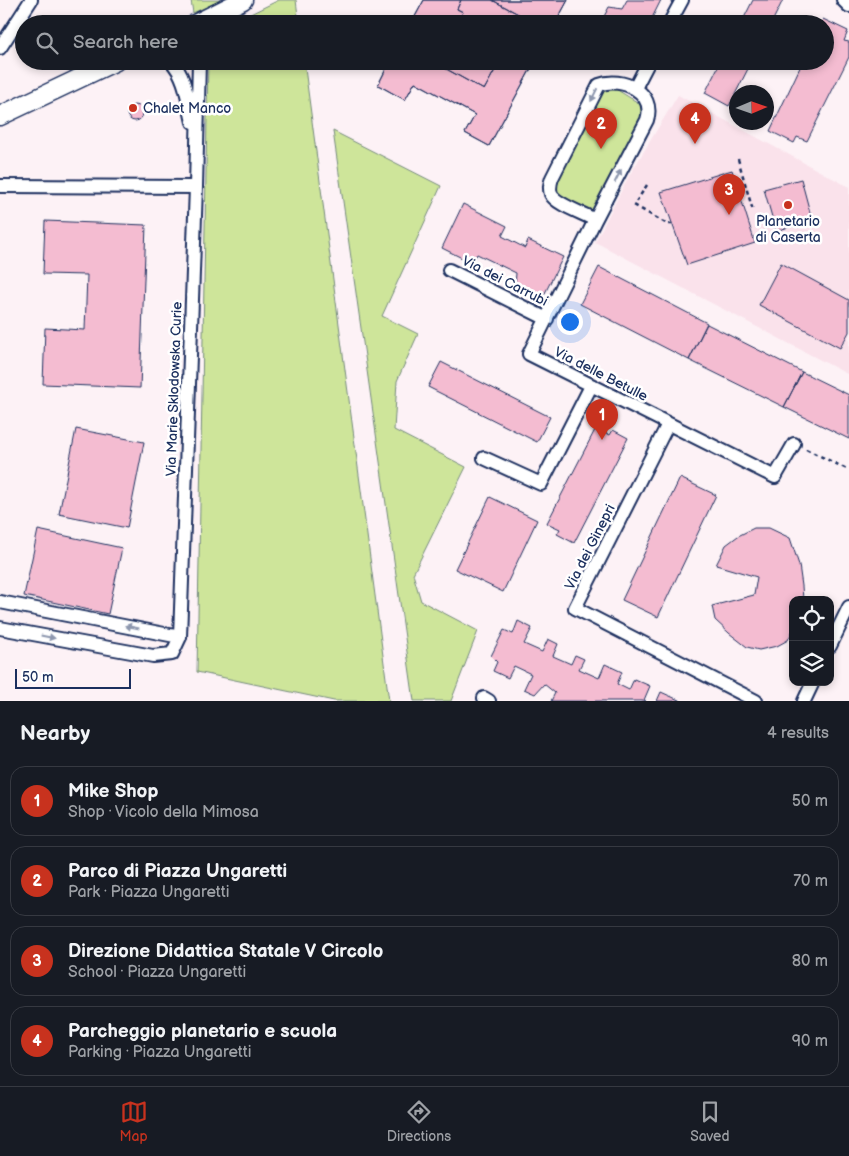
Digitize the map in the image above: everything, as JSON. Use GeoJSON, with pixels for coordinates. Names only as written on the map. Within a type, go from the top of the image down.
{"type":"FeatureCollection","features":[{"type":"Feature","properties":{"kind":"street"},"geometry":{"type":"LineString","coordinates":[[21,15],[31,0]]}},
{"type":"Feature","properties":{"kind":"street"},"geometry":{"type":"LineString","coordinates":[[214,15],[243,0]]}},
{"type":"Feature","properties":{"kind":"street"},"geometry":{"type":"LineString","coordinates":[[674,15],[682,0]]}},
{"type":"Feature","properties":{"kind":"street"},"geometry":{"type":"LineString","coordinates":[[843,0],[849,6]]}},
{"type":"Feature","properties":{"kind":"street"},"geometry":{"type":"LineString","coordinates":[[0,48],[15,25]]}},
{"type":"Feature","properties":{"kind":"street"},"geometry":{"type":"LineString","coordinates":[[0,116],[97,70]]}},
{"type":"Feature","properties":{"kind":"street","name":"Via Marie Sklodowska Curie"},"geometry":{"type":"LineString","coordinates":[[179,70],[186,92],[197,142]]}},
{"type":"Feature","properties":{"kind":"street","name":"Via Marie Sklodowska Curie"},"geometry":{"type":"LineString","coordinates":[[180,637],[199,70]]}},
{"type":"Feature","properties":{"kind":"street"},"geometry":{"type":"LineString","coordinates":[[595,220],[558,202],[551,195],[552,178],[599,85],[606,82],[635,88],[644,70]]}},
{"type":"Feature","properties":{"kind":"street","name":"Via delle Betulle"},"geometry":{"type":"LineString","coordinates":[[635,88],[646,99],[650,110],[647,120],[529,354],[775,477],[794,444]]}},
{"type":"Feature","properties":{"kind":"street"},"geometry":{"type":"LineString","coordinates":[[0,186],[196,187]]}},
{"type":"Feature","properties":{"kind":"street","name":"Via dei Carrubi"},"geometry":{"type":"LineString","coordinates":[[449,270],[546,319]]}},
{"type":"Feature","properties":{"kind":"street"},"geometry":{"type":"LineString","coordinates":[[484,458],[541,484],[591,386]]}},
{"type":"Feature","properties":{"kind":"street","name":"Via dei Ginepri"},"geometry":{"type":"LineString","coordinates":[[668,424],[575,608],[756,701]]}},
{"type":"Feature","properties":{"kind":"street"},"geometry":{"type":"LineString","coordinates":[[0,602],[180,637],[172,654],[153,656],[0,628]]}},
{"type":"Feature","properties":{"kind":"street"},"geometry":{"type":"LineString","coordinates":[[832,641],[849,608]]}},
{"type":"Feature","properties":{"kind":"street"},"geometry":{"type":"LineString","coordinates":[[804,701],[811,686]]}},
{"type":"Feature","properties":{"kind":"path"},"geometry":{"type":"LineString","coordinates":[[738,159],[753,211]]}},
{"type":"Feature","properties":{"kind":"path"},"geometry":{"type":"LineString","coordinates":[[647,185],[634,205],[667,224],[672,224]]}},
{"type":"Feature","properties":{"kind":"path"},"geometry":{"type":"LineString","coordinates":[[785,458],[797,464],[806,448],[849,470]]}},
{"type":"Feature","properties":{"kind":"shaded area"},"geometry":{"type":"Polygon","coordinates":[[[678,95],[729,122],[729,130],[743,130],[849,187],[849,375],[595,242],[629,176],[678,95]]]}},
{"type":"Feature","properties":{"kind":"green space"},"geometry":{"type":"Polygon","coordinates":[[[191,0],[222,0],[193,13],[191,0]]]}},
{"type":"Feature","properties":{"kind":"green space"},"geometry":{"type":"Polygon","coordinates":[[[279,0],[296,0],[298,15],[248,15],[279,0]]]}},
{"type":"Feature","properties":{"kind":"green space"},"geometry":{"type":"Polygon","coordinates":[[[208,70],[305,70],[389,701],[334,701],[197,672],[208,70]]]}},
{"type":"Feature","properties":{"kind":"green space"},"geometry":{"type":"Polygon","coordinates":[[[606,83],[650,110],[594,223],[549,187],[606,83]]]}},
{"type":"Feature","properties":{"kind":"green space"},"geometry":{"type":"Polygon","coordinates":[[[333,131],[441,186],[382,316],[418,334],[397,381],[394,430],[466,467],[413,574],[421,601],[478,631],[451,701],[414,701],[333,131]]]}},
{"type":"Feature","properties":{"kind":"building"},"geometry":{"type":"Polygon","coordinates":[[[424,0],[461,0],[457,9],[463,12],[462,15],[416,15],[424,0]]]}},
{"type":"Feature","properties":{"kind":"building"},"geometry":{"type":"Polygon","coordinates":[[[424,0],[568,0],[560,15],[416,15],[424,0]]]}},
{"type":"Feature","properties":{"kind":"building"},"geometry":{"type":"Polygon","coordinates":[[[461,0],[492,0],[520,15],[462,15],[463,12],[457,9],[461,0]]]}},
{"type":"Feature","properties":{"kind":"building"},"geometry":{"type":"Polygon","coordinates":[[[492,0],[568,0],[560,15],[520,15],[492,0]]]}},
{"type":"Feature","properties":{"kind":"building"},"geometry":{"type":"Polygon","coordinates":[[[627,0],[661,0],[654,15],[605,15],[609,7],[622,9],[627,0]]]}},
{"type":"Feature","properties":{"kind":"building"},"geometry":{"type":"Polygon","coordinates":[[[753,0],[783,0],[776,15],[746,15],[753,0]]]}},
{"type":"Feature","properties":{"kind":"building"},"geometry":{"type":"Polygon","coordinates":[[[834,24],[848,31],[844,41],[849,42],[849,57],[807,141],[797,137],[794,143],[770,131],[774,130],[774,123],[799,70],[834,70],[834,24]]]}},
{"type":"Feature","properties":{"kind":"building"},"geometry":{"type":"Polygon","coordinates":[[[386,70],[448,70],[484,90],[495,70],[530,70],[489,146],[465,133],[475,115],[415,82],[405,100],[378,85],[386,70]]]}},
{"type":"Feature","properties":{"kind":"building"},"geometry":{"type":"Polygon","coordinates":[[[386,70],[530,70],[489,146],[465,133],[475,115],[415,82],[405,100],[378,85],[386,70]]]}},
{"type":"Feature","properties":{"kind":"building"},"geometry":{"type":"Polygon","coordinates":[[[448,70],[495,70],[484,90],[448,70]]]}},
{"type":"Feature","properties":{"kind":"building"},"geometry":{"type":"Polygon","coordinates":[[[716,70],[747,70],[740,85],[729,85],[729,106],[705,93],[716,70]]]}},
{"type":"Feature","properties":{"kind":"building"},"geometry":{"type":"Polygon","coordinates":[[[135,105],[141,107],[143,113],[141,119],[135,121],[129,119],[127,113],[129,107],[135,105]]]}},
{"type":"Feature","properties":{"kind":"building"},"geometry":{"type":"Polygon","coordinates":[[[732,170],[755,243],[687,265],[661,192],[732,170]]]}},
{"type":"Feature","properties":{"kind":"building","name":"Planetario di Caserta"},"geometry":{"type":"Polygon","coordinates":[[[801,179],[812,220],[776,231],[764,189],[801,179]]]}},
{"type":"Feature","properties":{"kind":"building"},"geometry":{"type":"Polygon","coordinates":[[[463,204],[507,226],[502,236],[525,248],[528,240],[563,257],[542,299],[515,286],[516,273],[477,254],[472,263],[442,248],[463,204]]]}},
{"type":"Feature","properties":{"kind":"building"},"geometry":{"type":"Polygon","coordinates":[[[45,221],[146,225],[140,388],[43,384],[45,328],[85,330],[87,275],[43,274],[45,221]]]}},
{"type":"Feature","properties":{"kind":"building"},"geometry":{"type":"Polygon","coordinates":[[[781,263],[849,300],[849,332],[840,348],[759,305],[781,263]]]}},
{"type":"Feature","properties":{"kind":"building"},"geometry":{"type":"Polygon","coordinates":[[[599,267],[707,323],[689,360],[580,304],[599,267]]]}},
{"type":"Feature","properties":{"kind":"building"},"geometry":{"type":"Polygon","coordinates":[[[707,324],[802,372],[784,407],[689,360],[707,324]]]}},
{"type":"Feature","properties":{"kind":"building"},"geometry":{"type":"Polygon","coordinates":[[[441,362],[550,417],[537,442],[428,387],[441,362]]]}},
{"type":"Feature","properties":{"kind":"building"},"geometry":{"type":"Polygon","coordinates":[[[802,372],[849,395],[849,439],[784,407],[802,372]]]}},
{"type":"Feature","properties":{"kind":"building"},"geometry":{"type":"Polygon","coordinates":[[[596,428],[610,435],[613,430],[628,438],[574,543],[557,534],[560,529],[547,523],[596,428]]]}},
{"type":"Feature","properties":{"kind":"building"},"geometry":{"type":"Polygon","coordinates":[[[76,429],[144,442],[127,528],[59,514],[76,429]]]}},
{"type":"Feature","properties":{"kind":"building"},"geometry":{"type":"Polygon","coordinates":[[[680,478],[716,495],[658,617],[622,600],[680,478]]]}},
{"type":"Feature","properties":{"kind":"building"},"geometry":{"type":"Polygon","coordinates":[[[490,497],[537,520],[503,592],[455,569],[490,497]]]}},
{"type":"Feature","properties":{"kind":"building"},"geometry":{"type":"Polygon","coordinates":[[[754,528],[769,528],[790,538],[799,565],[803,596],[789,596],[789,638],[777,646],[759,650],[747,647],[715,620],[712,606],[754,595],[757,577],[716,565],[726,545],[754,528]]]}},
{"type":"Feature","properties":{"kind":"building"},"geometry":{"type":"Polygon","coordinates":[[[38,530],[122,548],[108,614],[24,596],[38,530]]]}},
{"type":"Feature","properties":{"kind":"building"},"geometry":{"type":"Polygon","coordinates":[[[518,621],[532,628],[524,644],[542,652],[548,639],[558,644],[553,656],[571,664],[575,655],[584,659],[579,669],[599,678],[605,664],[622,672],[617,684],[629,690],[634,679],[650,686],[644,700],[646,701],[551,701],[555,693],[544,684],[535,694],[524,689],[531,674],[514,666],[508,678],[493,671],[497,662],[491,656],[504,630],[513,634],[518,621]]]}},
{"type":"Feature","properties":{"kind":"building"},"geometry":{"type":"Polygon","coordinates":[[[661,692],[681,701],[657,701],[661,692]]]}},
{"type":"Feature","properties":{"kind":"place","name":"Chalet Manco"},"geometry":{"type":"Point","coordinates":[133,108]}},
{"type":"Feature","properties":{"kind":"place","name":"Parcheggio planetario e scuola"},"geometry":{"type":"Point","coordinates":[695,144]}},
{"type":"Feature","properties":{"kind":"place","name":"Parco di Piazza Ungaretti"},"geometry":{"type":"Point","coordinates":[601,149]}},
{"type":"Feature","properties":{"kind":"place","name":"Planetario di Caserta"},"geometry":{"type":"Point","coordinates":[788,205]}},
{"type":"Feature","properties":{"kind":"place","name":"Direzione Didattica Statale V Circolo"},"geometry":{"type":"Point","coordinates":[729,215]}},
{"type":"Feature","properties":{"kind":"place","name":"Mike Shop"},"geometry":{"type":"Point","coordinates":[602,440]}}]}
